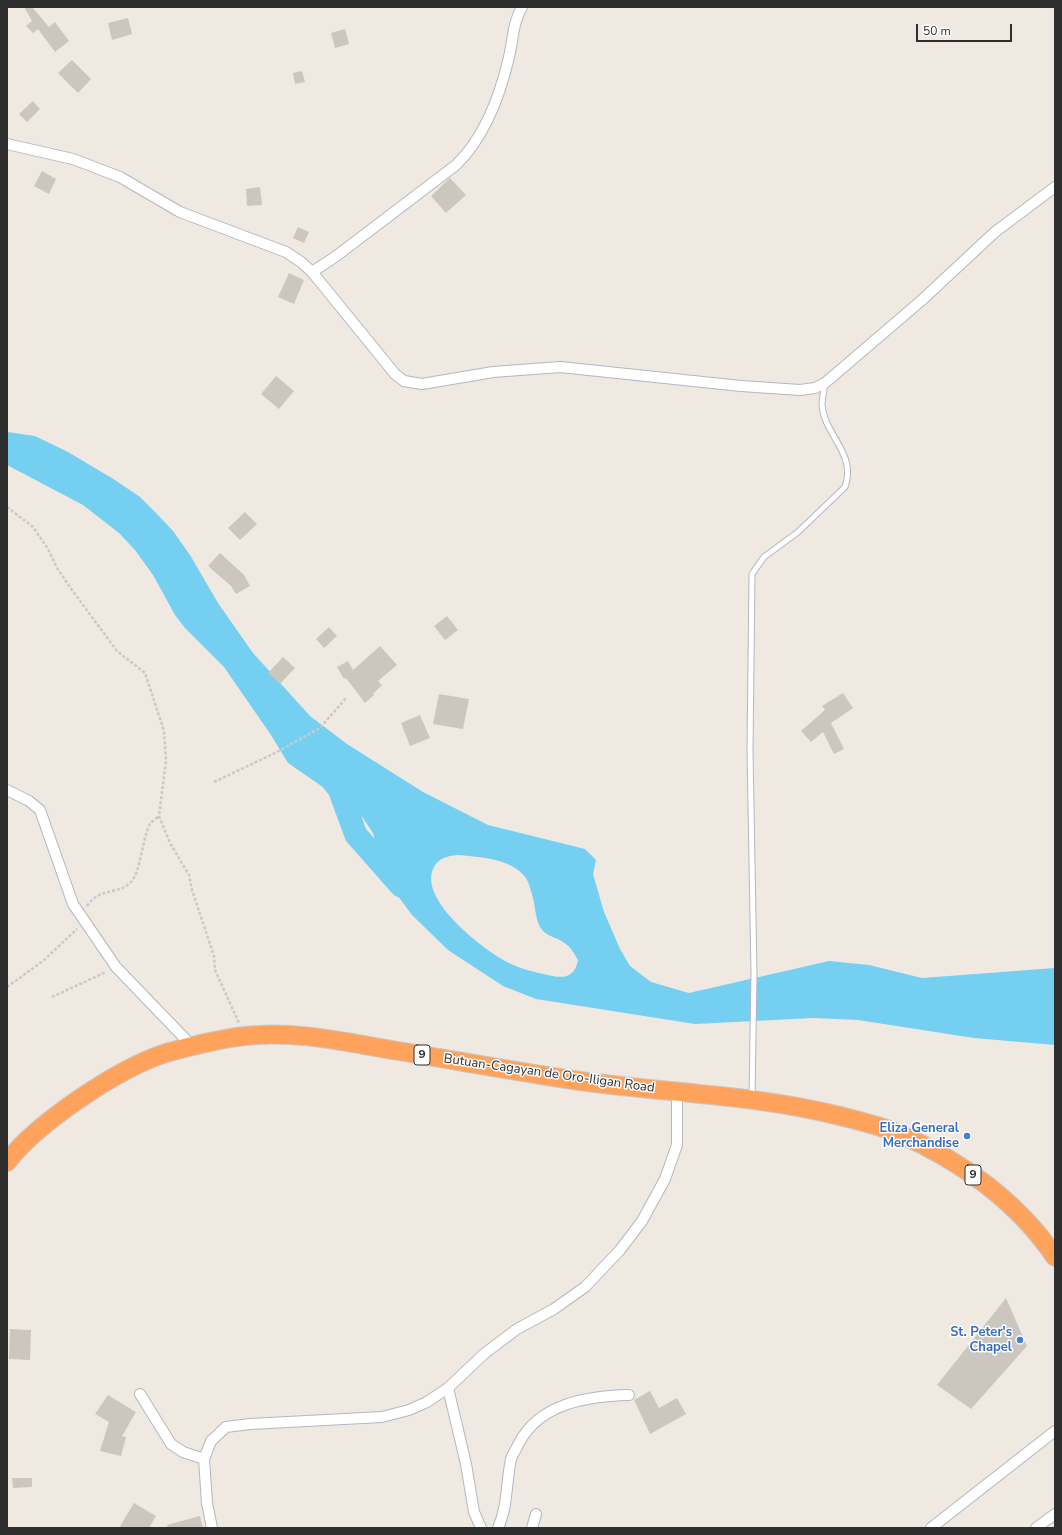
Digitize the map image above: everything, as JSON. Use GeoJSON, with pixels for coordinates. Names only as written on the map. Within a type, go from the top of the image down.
{"type":"FeatureCollection","features":[{"type":"Feature","properties":{"kind":"highway","name":"Butuan-Cagayan de Oro-Iligan Road"},"geometry":{"type":"LineString","coordinates":[[7,1162],[53,1118],[83,1096],[137,1066],[165,1053],[245,1036],[276,1035],[324,1038],[617,1086],[677,1091],[788,1105],[870,1124],[898,1134],[965,1168],[995,1193],[1040,1236],[1055,1257]]}},
{"type":"Feature","properties":{"kind":"street"},"geometry":{"type":"LineString","coordinates":[[312,272],[335,258],[456,165],[469,152],[483,132],[508,64],[517,16],[522,7]]}},
{"type":"Feature","properties":{"kind":"street"},"geometry":{"type":"LineString","coordinates":[[7,144],[73,159],[120,177],[180,212],[286,252],[301,262],[312,272],[395,374],[410,382],[422,384],[493,372],[560,368],[734,386],[800,390],[815,388],[825,383],[922,300],[994,232],[1055,188]]}},
{"type":"Feature","properties":{"kind":"street"},"geometry":{"type":"LineString","coordinates":[[7,790],[29,801],[40,810],[73,904],[116,967],[193,1047]]}},
{"type":"Feature","properties":{"kind":"street"},"geometry":{"type":"LineString","coordinates":[[212,1528],[207,1503],[204,1459],[211,1441],[226,1427],[250,1424],[382,1417],[409,1410],[427,1402],[448,1388],[485,1353],[517,1329],[554,1310],[585,1287],[615,1255],[642,1221],[665,1179],[677,1145],[677,1091]]}},
{"type":"Feature","properties":{"kind":"street"},"geometry":{"type":"LineString","coordinates":[[448,1388],[466,1464],[474,1512],[481,1528]]}},
{"type":"Feature","properties":{"kind":"street"},"geometry":{"type":"LineString","coordinates":[[140,1394],[170,1444],[183,1452],[204,1459]]}},
{"type":"Feature","properties":{"kind":"street"},"geometry":{"type":"LineString","coordinates":[[498,1528],[505,1508],[512,1457],[522,1437],[534,1422],[541,1416],[558,1407],[586,1399],[629,1395]]}},
{"type":"Feature","properties":{"kind":"street"},"geometry":{"type":"LineString","coordinates":[[931,1528],[1055,1431]]}},
{"type":"Feature","properties":{"kind":"street"},"geometry":{"type":"LineString","coordinates":[[532,1528],[536,1514]]}},
{"type":"Feature","properties":{"kind":"street"},"geometry":{"type":"LineString","coordinates":[[1036,1528],[1055,1514]]}},
{"type":"Feature","properties":{"kind":"lane"},"geometry":{"type":"LineString","coordinates":[[752,1101],[754,973],[750,750],[752,574],[764,557],[798,532],[845,487],[849,477],[849,467],[824,414],[822,405],[825,383]]}},
{"type":"Feature","properties":{"kind":"path"},"geometry":{"type":"LineString","coordinates":[[7,507],[33,527],[48,549],[57,568],[117,651],[145,673],[164,731],[166,761],[159,816],[170,843],[189,874],[192,890],[214,956],[216,975],[245,1036]]}},
{"type":"Feature","properties":{"kind":"path"},"geometry":{"type":"LineString","coordinates":[[214,782],[278,751],[320,728],[346,698]]}},
{"type":"Feature","properties":{"kind":"path"},"geometry":{"type":"LineString","coordinates":[[7,987],[43,961],[85,922],[86,907],[92,899],[105,892],[121,888],[131,883],[137,870],[150,824],[159,816]]}},
{"type":"Feature","properties":{"kind":"path"},"geometry":{"type":"LineString","coordinates":[[52,997],[116,967]]}},
{"type":"Feature","properties":{"kind":"water"},"geometry":{"type":"Polygon","coordinates":[[[7,432],[35,436],[68,452],[115,480],[140,497],[173,531],[190,555],[218,603],[253,653],[310,716],[347,744],[423,792],[488,825],[585,849],[596,860],[593,874],[604,912],[620,949],[630,966],[651,982],[689,993],[829,961],[869,965],[922,978],[1055,968],[1055,1045],[974,1038],[858,1020],[813,1018],[695,1024],[536,999],[503,986],[448,950],[412,915],[389,884],[382,868],[373,833],[363,818],[352,807],[288,763],[271,735],[224,667],[185,628],[175,615],[153,575],[135,550],[119,533],[83,505],[7,465],[7,432]],[[458,855],[443,858],[437,862],[433,869],[431,881],[435,894],[442,907],[453,920],[465,932],[490,951],[515,966],[560,977],[570,975],[576,967],[578,960],[568,946],[542,930],[540,927],[529,885],[526,878],[520,871],[504,862],[458,855]]]}},
{"type":"Feature","properties":{"kind":"building"},"geometry":{"type":"Polygon","coordinates":[[[24,7],[32,7],[49,27],[55,22],[69,41],[55,52],[38,29],[33,33],[26,26],[32,21],[24,7]]]}},
{"type":"Feature","properties":{"kind":"building"},"geometry":{"type":"Polygon","coordinates":[[[128,18],[132,34],[112,40],[108,23],[128,18]]]}},
{"type":"Feature","properties":{"kind":"building"},"geometry":{"type":"Polygon","coordinates":[[[345,29],[349,44],[335,48],[331,33],[345,29]]]}},
{"type":"Feature","properties":{"kind":"building"},"geometry":{"type":"Polygon","coordinates":[[[72,60],[91,79],[78,93],[58,73],[72,60]]]}},
{"type":"Feature","properties":{"kind":"building"},"geometry":{"type":"Polygon","coordinates":[[[302,71],[305,82],[295,84],[293,73],[302,71]]]}},
{"type":"Feature","properties":{"kind":"building"},"geometry":{"type":"Polygon","coordinates":[[[33,101],[40,109],[27,122],[19,114],[33,101]]]}},
{"type":"Feature","properties":{"kind":"building"},"geometry":{"type":"Polygon","coordinates":[[[42,171],[56,179],[49,194],[34,186],[42,171]]]}},
{"type":"Feature","properties":{"kind":"building"},"geometry":{"type":"Polygon","coordinates":[[[450,178],[466,195],[446,213],[431,196],[450,178]]]}},
{"type":"Feature","properties":{"kind":"building"},"geometry":{"type":"Polygon","coordinates":[[[260,187],[262,205],[247,206],[246,189],[260,187]]]}},
{"type":"Feature","properties":{"kind":"building"},"geometry":{"type":"Polygon","coordinates":[[[298,227],[309,232],[304,243],[293,238],[298,227]]]}},
{"type":"Feature","properties":{"kind":"building"},"geometry":{"type":"Polygon","coordinates":[[[289,273],[304,280],[294,304],[278,297],[289,273]]]}},
{"type":"Feature","properties":{"kind":"building"},"geometry":{"type":"Polygon","coordinates":[[[276,376],[294,391],[279,409],[261,394],[276,376]]]}},
{"type":"Feature","properties":{"kind":"building"},"geometry":{"type":"Polygon","coordinates":[[[245,512],[257,524],[240,540],[228,528],[245,512]]]}},
{"type":"Feature","properties":{"kind":"building"},"geometry":{"type":"Polygon","coordinates":[[[220,553],[244,575],[250,586],[236,594],[231,586],[208,566],[220,553]]]}},
{"type":"Feature","properties":{"kind":"building"},"geometry":{"type":"Polygon","coordinates":[[[447,616],[458,630],[445,640],[434,626],[447,616]]]}},
{"type":"Feature","properties":{"kind":"building"},"geometry":{"type":"Polygon","coordinates":[[[329,627],[337,636],[324,648],[316,639],[329,627]]]}},
{"type":"Feature","properties":{"kind":"building"},"geometry":{"type":"Polygon","coordinates":[[[380,646],[397,665],[378,681],[382,685],[365,703],[346,678],[344,679],[337,667],[348,661],[353,670],[380,646]]]}},
{"type":"Feature","properties":{"kind":"building"},"geometry":{"type":"Polygon","coordinates":[[[283,657],[295,668],[280,684],[268,673],[283,657]]]}},
{"type":"Feature","properties":{"kind":"building"},"geometry":{"type":"Polygon","coordinates":[[[843,693],[853,708],[831,723],[844,749],[834,754],[823,732],[811,742],[801,731],[825,710],[822,706],[843,693]]]}},
{"type":"Feature","properties":{"kind":"building"},"geometry":{"type":"Polygon","coordinates":[[[439,694],[469,699],[463,729],[433,724],[439,694]]]}},
{"type":"Feature","properties":{"kind":"building"},"geometry":{"type":"Polygon","coordinates":[[[420,715],[430,738],[410,746],[401,723],[420,715]]]}},
{"type":"Feature","properties":{"kind":"building"},"geometry":{"type":"Polygon","coordinates":[[[1006,1298],[1027,1346],[971,1409],[937,1385],[1006,1298]]]}},
{"type":"Feature","properties":{"kind":"building"},"geometry":{"type":"Polygon","coordinates":[[[10,1329],[31,1330],[30,1360],[9,1359],[10,1329]]]}},
{"type":"Feature","properties":{"kind":"building"},"geometry":{"type":"Polygon","coordinates":[[[650,1391],[659,1408],[677,1398],[686,1414],[650,1434],[634,1400],[650,1391]]]}},
{"type":"Feature","properties":{"kind":"building"},"geometry":{"type":"Polygon","coordinates":[[[108,1395],[136,1412],[122,1436],[126,1437],[121,1456],[100,1451],[109,1422],[95,1414],[108,1395]]]}},
{"type":"Feature","properties":{"kind":"building"},"geometry":{"type":"Polygon","coordinates":[[[12,1478],[32,1478],[32,1487],[13,1488],[12,1478]]]}},
{"type":"Feature","properties":{"kind":"building"},"geometry":{"type":"Polygon","coordinates":[[[134,1503],[156,1516],[149,1528],[119,1528],[134,1503]]]}},
{"type":"Feature","properties":{"kind":"building"},"geometry":{"type":"Polygon","coordinates":[[[200,1516],[203,1528],[168,1528],[167,1525],[200,1516]]]}},
{"type":"Feature","properties":{"kind":"waterway"},"geometry":{"type":"LineString","coordinates":[[327,774],[339,789],[356,835],[401,886]]}},
{"type":"Feature","properties":{"kind":"place","name":"Eliza General Merchandise"},"geometry":{"type":"Point","coordinates":[967,1136]}},
{"type":"Feature","properties":{"kind":"place","name":"St. Peter's Chapel"},"geometry":{"type":"Point","coordinates":[1020,1340]}}]}
